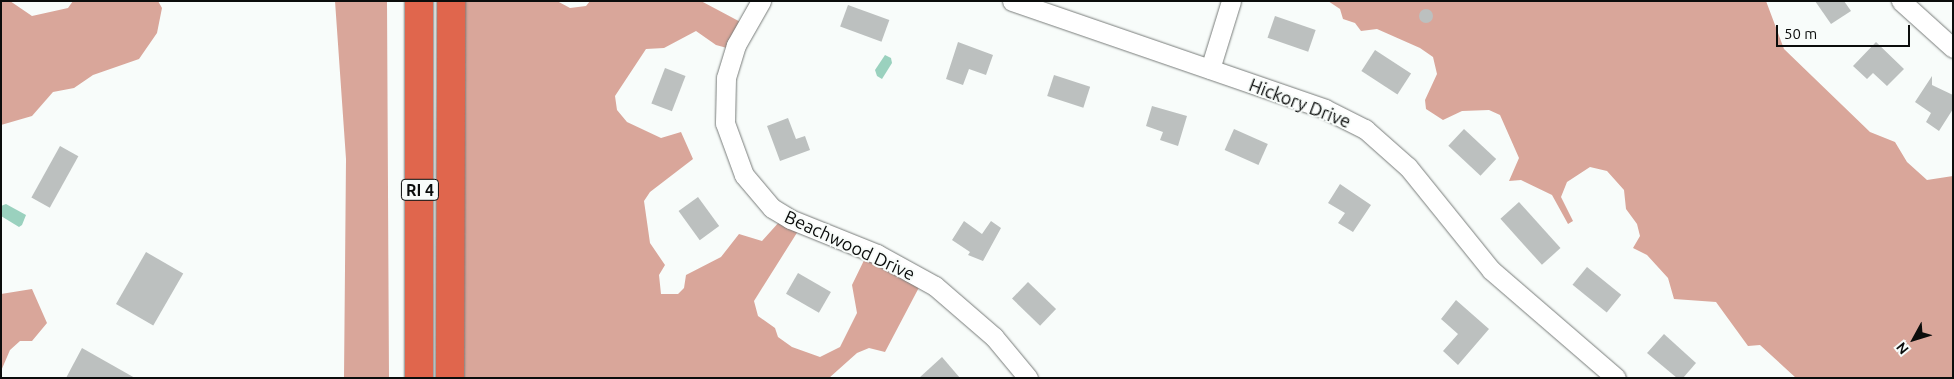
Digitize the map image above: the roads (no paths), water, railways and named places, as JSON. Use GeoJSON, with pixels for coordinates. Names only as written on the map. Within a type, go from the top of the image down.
{"type":"FeatureCollection","features":[{"type":"Feature","properties":{"kind":"highway","name":"RI 4"},"geometry":{"type":"LineString","coordinates":[[419,1],[419,378]]}},
{"type":"Feature","properties":{"kind":"highway","name":"RI 4"},"geometry":{"type":"LineString","coordinates":[[450,378],[451,1]]}},
{"type":"Feature","properties":{"kind":"street","name":"Beachwood Drive"},"geometry":{"type":"LineString","coordinates":[[761,1],[736,45],[726,78],[724,109],[735,157],[748,181],[772,208],[790,220],[877,254],[935,286],[994,337],[1028,378]]}},
{"type":"Feature","properties":{"kind":"street","name":"Hickory Drive"},"geometry":{"type":"LineString","coordinates":[[1012,1],[1325,109],[1366,129],[1408,167],[1491,270],[1616,378]]}},
{"type":"Feature","properties":{"kind":"street"},"geometry":{"type":"LineString","coordinates":[[1210,70],[1230,1]]}},
{"type":"Feature","properties":{"kind":"street"},"geometry":{"type":"LineString","coordinates":[[1901,1],[1953,48]]}}]}
